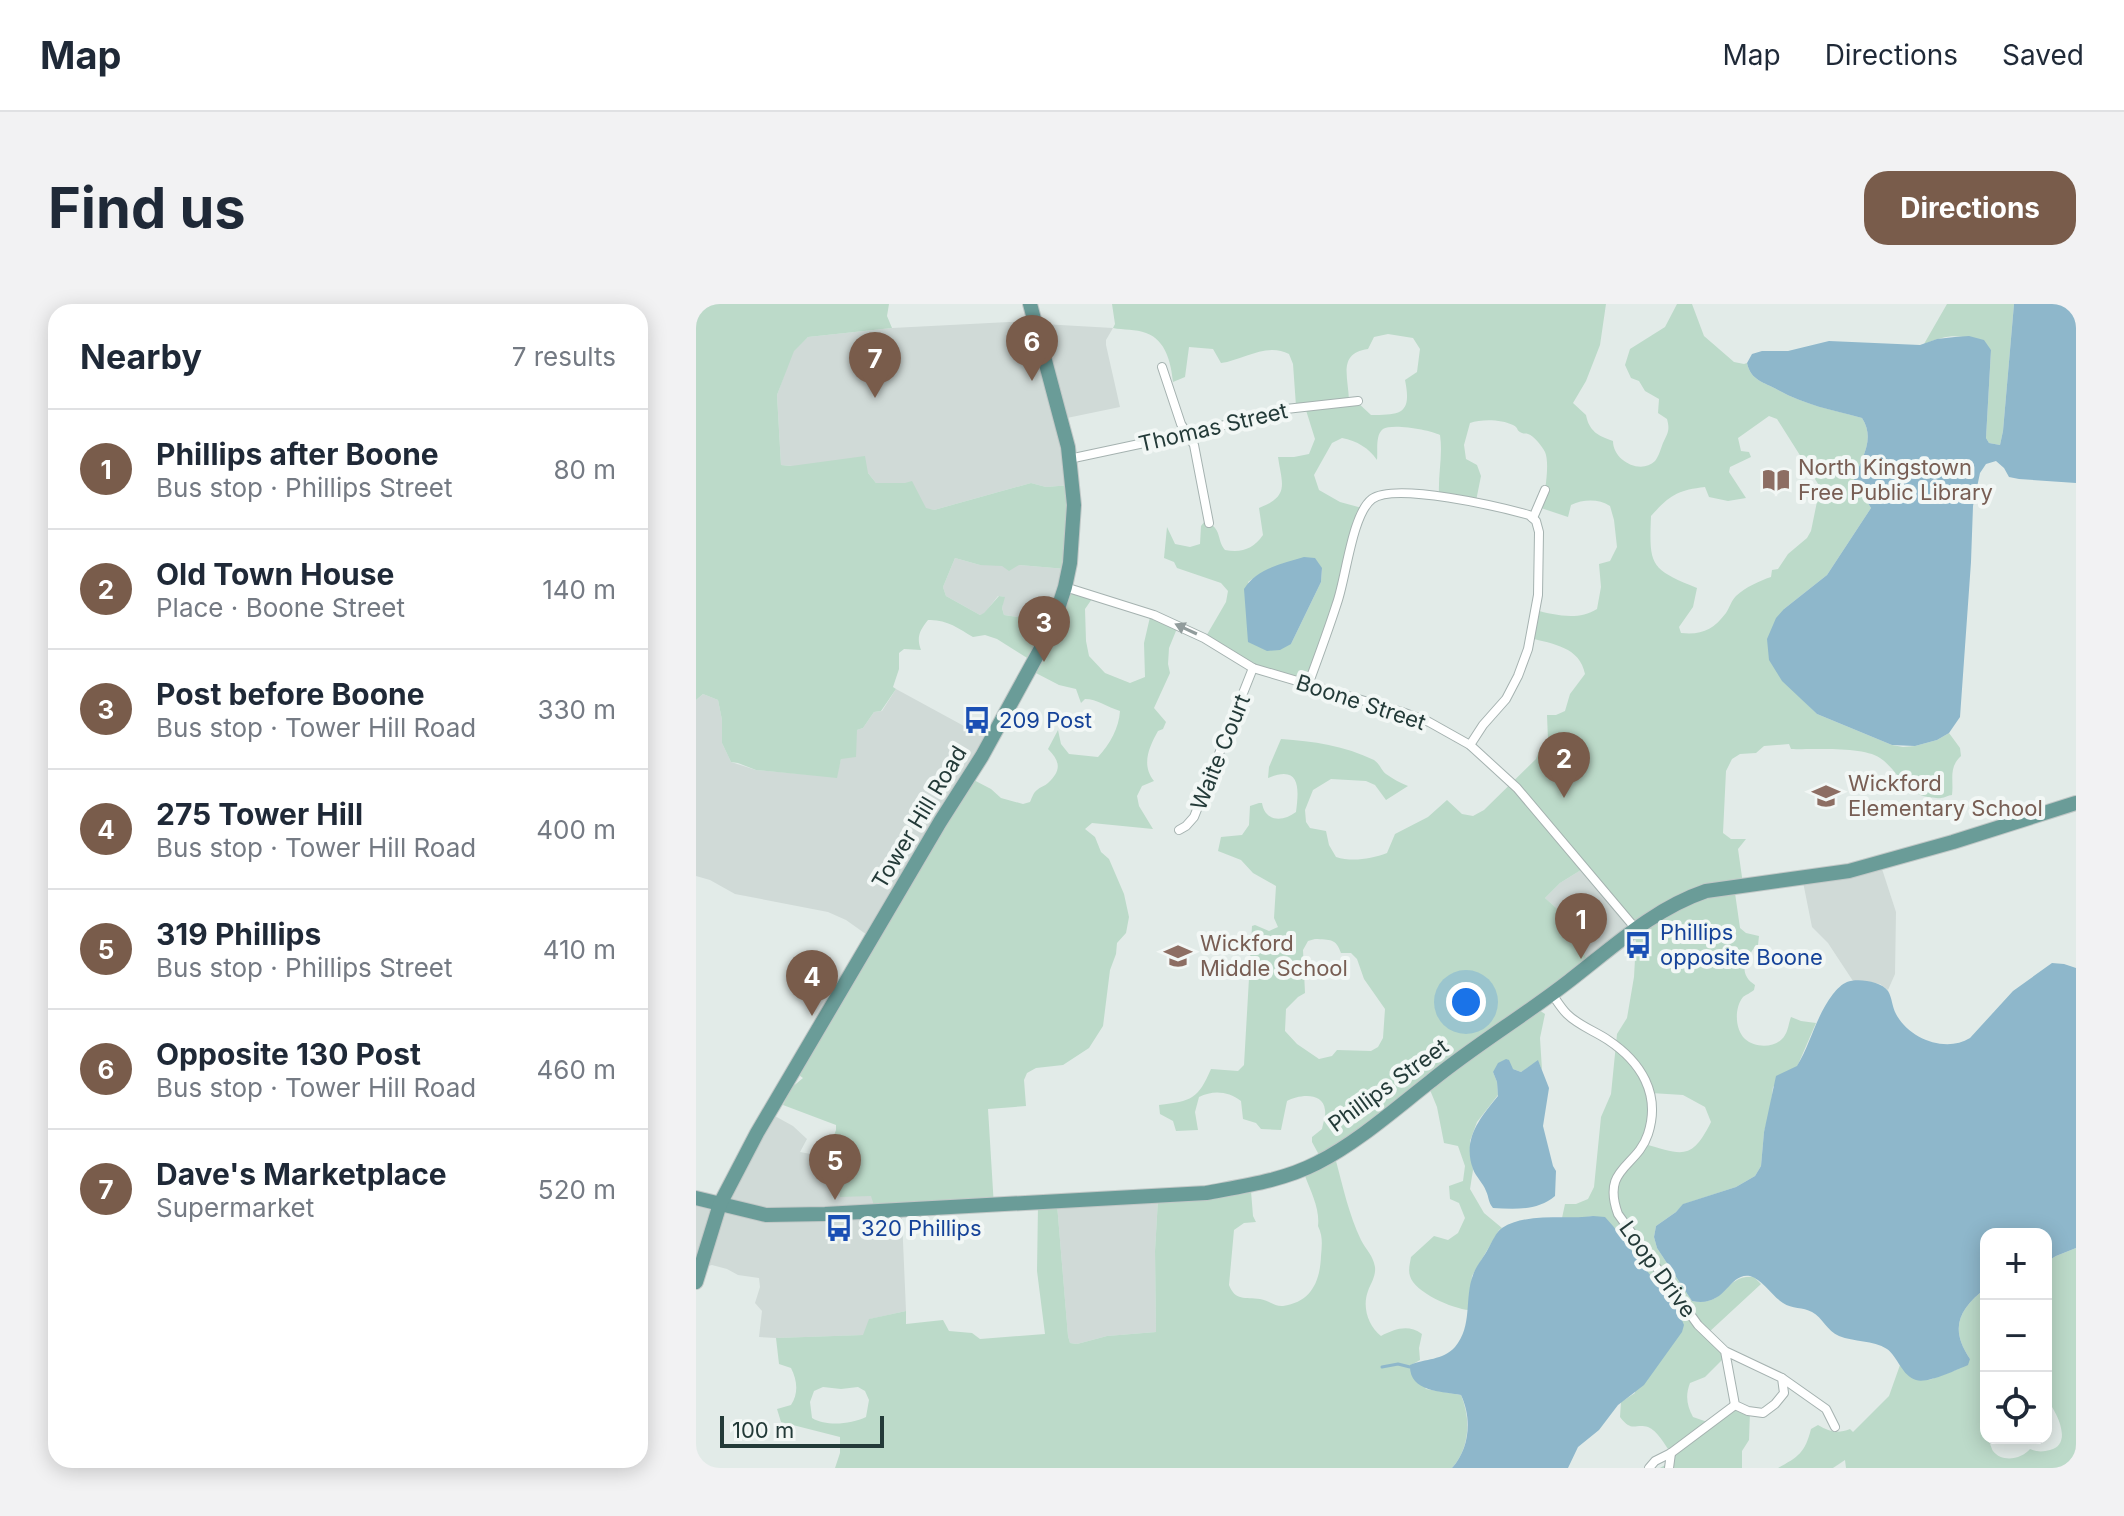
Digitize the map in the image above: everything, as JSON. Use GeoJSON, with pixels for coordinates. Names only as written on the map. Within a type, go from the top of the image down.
{"type":"FeatureCollection","features":[{"type":"Feature","properties":{"kind":"main road","name":"Tower Hill Road"},"geometry":{"type":"LineString","coordinates":[[696,1282],[720,1204],[757,1133],[982,756],[1051,630],[1070,563],[1074,505],[1068,447],[1030,304]]}},
{"type":"Feature","properties":{"kind":"main road","name":"Phillips Street"},"geometry":{"type":"LineString","coordinates":[[696,1198],[766,1215],[825,1214],[1206,1193],[1287,1175],[1318,1162],[1354,1139],[1651,918],[1683,899],[1706,891],[1849,871],[2076,803]]}},
{"type":"Feature","properties":{"kind":"street"},"geometry":{"type":"LineString","coordinates":[[1162,367],[1181,424],[1194,445],[1209,523]]}},
{"type":"Feature","properties":{"kind":"street","name":"Thomas Street"},"geometry":{"type":"LineString","coordinates":[[1069,459],[1286,409],[1358,401]]}},
{"type":"Feature","properties":{"kind":"street"},"geometry":{"type":"LineString","coordinates":[[1533,518],[1545,490]]}},
{"type":"Feature","properties":{"kind":"street"},"geometry":{"type":"LineString","coordinates":[[1308,685],[1339,600],[1360,514],[1371,500],[1383,494],[1414,494],[1462,500],[1521,513],[1536,521],[1539,532],[1538,595],[1528,649],[1506,699],[1470,745]]}},
{"type":"Feature","properties":{"kind":"street","name":"Boone Street"},"geometry":{"type":"LineString","coordinates":[[1065,587],[1154,615],[1197,635],[1253,668],[1402,712],[1429,722],[1470,745],[1517,788],[1636,929]]}},
{"type":"Feature","properties":{"kind":"street","name":"Waite Court"},"geometry":{"type":"LineString","coordinates":[[1179,830],[1194,817],[1253,668]]}},
{"type":"Feature","properties":{"kind":"street","name":"Loop Drive"},"geometry":{"type":"LineString","coordinates":[[1552,994],[1567,1014],[1629,1056],[1649,1083],[1651,1126],[1644,1145],[1617,1176],[1613,1199],[1618,1214],[1698,1325],[1725,1351],[1782,1378],[1826,1409],[1835,1427]]}},
{"type":"Feature","properties":{"kind":"street"},"geometry":{"type":"LineString","coordinates":[[1725,1351],[1735,1405]]}},
{"type":"Feature","properties":{"kind":"street"},"geometry":{"type":"LineString","coordinates":[[1735,1405],[1763,1413],[1784,1393],[1782,1378]]}},
{"type":"Feature","properties":{"kind":"street"},"geometry":{"type":"LineString","coordinates":[[1649,1468],[1735,1405]]}},
{"type":"Feature","properties":{"kind":"street"},"geometry":{"type":"LineString","coordinates":[[1669,1468],[1671,1453]]}},
{"type":"Feature","properties":{"kind":"shaded area"},"geometry":{"type":"Polygon","coordinates":[[[1009,322],[1113,328],[1106,345],[1120,407],[1062,419],[1071,485],[1046,487],[1031,483],[934,510],[926,509],[905,483],[876,483],[868,473],[781,465],[777,395],[793,351],[808,337],[892,328],[1009,322]]]}},
{"type":"Feature","properties":{"kind":"shaded area"},"geometry":{"type":"Polygon","coordinates":[[[955,558],[980,565],[1066,569],[1049,631],[1025,618],[1004,615],[1004,597],[998,596],[980,615],[946,596],[943,587],[955,558]]]}},
{"type":"Feature","properties":{"kind":"shaded area"},"geometry":{"type":"Polygon","coordinates":[[[896,689],[986,738],[870,937],[828,912],[735,894],[696,876],[696,700],[703,694],[718,700],[722,743],[731,762],[756,770],[836,777],[841,759],[857,730],[863,728],[874,712],[882,711],[896,689]]]}},
{"type":"Feature","properties":{"kind":"shaded area"},"geometry":{"type":"Polygon","coordinates":[[[1882,869],[1896,912],[1895,974],[1888,990],[1880,984],[1853,981],[1828,943],[1812,927],[1802,877],[1882,869]]]}},
{"type":"Feature","properties":{"kind":"shaded area"},"geometry":{"type":"Polygon","coordinates":[[[1581,870],[1635,928],[1588,961],[1563,914],[1545,898],[1560,883],[1581,870]]]}},
{"type":"Feature","properties":{"kind":"shaded area"},"geometry":{"type":"Polygon","coordinates":[[[773,1115],[793,1126],[807,1139],[800,1152],[811,1154],[829,1146],[832,1141],[844,1164],[844,1175],[906,1213],[902,1218],[906,1311],[870,1319],[864,1335],[759,1337],[762,1311],[755,1303],[760,1287],[759,1278],[738,1275],[712,1265],[700,1268],[696,1277],[696,1206],[713,1210],[773,1115]]]}},
{"type":"Feature","properties":{"kind":"shaded area"},"geometry":{"type":"Polygon","coordinates":[[[1158,1199],[1156,1332],[1070,1343],[1057,1204],[1158,1199]]]}},
{"type":"Feature","properties":{"kind":"green space"},"geometry":{"type":"Polygon","coordinates":[[[696,304],[889,304],[887,316],[892,328],[808,337],[794,351],[777,395],[781,465],[865,456],[868,473],[876,483],[912,481],[926,508],[934,510],[1031,483],[1046,487],[1071,485],[1066,569],[1019,565],[1009,571],[1002,566],[980,565],[955,558],[943,587],[946,596],[980,615],[999,596],[1005,597],[1004,615],[1025,618],[1049,631],[1065,588],[1094,596],[1085,609],[1089,656],[1105,673],[1130,683],[1145,677],[1144,643],[1150,617],[1178,626],[1169,648],[1170,673],[1154,708],[1166,722],[1149,750],[1148,769],[1154,781],[1142,786],[1137,796],[1139,806],[1153,829],[1092,823],[1085,829],[1095,837],[1101,852],[1109,859],[1124,894],[1129,917],[1126,933],[1117,943],[1110,970],[1103,1026],[1089,1048],[1063,1065],[1036,1068],[1027,1073],[1024,1080],[1026,1106],[988,1109],[994,1207],[876,1212],[871,1196],[840,1197],[836,1166],[838,1152],[832,1141],[836,1125],[783,1105],[791,1088],[803,1078],[793,1071],[968,777],[1001,798],[1023,804],[1030,802],[1036,791],[1053,778],[1057,770],[1057,762],[1048,749],[1058,730],[1061,744],[1069,754],[1098,757],[1113,736],[1120,711],[1089,699],[1081,703],[1076,689],[1059,685],[1032,671],[1032,661],[997,639],[985,635],[973,637],[957,627],[928,620],[920,634],[921,650],[904,649],[899,653],[899,669],[893,687],[896,689],[881,711],[874,712],[863,728],[857,730],[856,757],[841,759],[837,778],[756,770],[731,762],[722,743],[718,700],[703,694],[696,700],[696,304]]]}},
{"type":"Feature","properties":{"kind":"green space"},"geometry":{"type":"Polygon","coordinates":[[[1112,304],[1606,304],[1600,345],[1586,381],[1573,403],[1586,415],[1595,432],[1613,441],[1623,460],[1643,467],[1655,461],[1667,434],[1668,423],[1658,413],[1659,399],[1631,378],[1625,365],[1630,349],[1665,327],[1677,304],[1692,304],[1704,336],[1734,362],[1747,363],[1759,380],[1798,400],[1862,418],[1868,434],[1854,480],[1871,508],[1827,575],[1784,609],[1801,698],[1817,714],[1892,745],[1915,746],[1949,733],[1960,748],[1961,756],[1953,770],[1952,795],[1940,798],[1913,791],[1880,758],[1850,750],[1791,749],[1789,744],[1764,746],[1756,753],[1740,754],[1732,759],[1726,771],[1723,833],[1731,839],[1746,839],[1738,849],[1743,884],[1734,886],[1740,928],[1759,936],[1758,945],[1745,965],[1746,975],[1755,985],[1738,1007],[1739,1030],[1750,1042],[1766,1046],[1782,1039],[1791,1017],[1816,1023],[1797,1067],[1773,1087],[1761,1166],[1755,1176],[1736,1187],[1684,1204],[1656,1226],[1654,1237],[1657,1248],[1692,1301],[1712,1300],[1744,1277],[1754,1277],[1761,1284],[1708,1333],[1726,1356],[1705,1377],[1690,1383],[1688,1392],[1688,1405],[1693,1417],[1716,1425],[1736,1406],[1750,1412],[1749,1440],[1742,1451],[1742,1468],[1660,1468],[1667,1464],[1670,1452],[1660,1438],[1651,1429],[1631,1426],[1620,1417],[1621,1402],[1635,1393],[1593,1216],[1562,1218],[1565,1204],[1588,1199],[1594,1187],[1601,1117],[1611,1094],[1617,1034],[1627,1018],[1636,941],[1631,932],[1635,928],[1581,870],[1560,883],[1545,898],[1563,914],[1588,961],[1539,1010],[1545,1014],[1540,1038],[1542,1070],[1538,1061],[1521,1072],[1513,1069],[1493,1072],[1498,1095],[1477,1122],[1470,1141],[1473,1170],[1470,1189],[1484,1213],[1502,1228],[1472,1276],[1469,1310],[1426,1294],[1409,1274],[1411,1257],[1434,1236],[1448,1240],[1458,1233],[1465,1218],[1459,1203],[1450,1199],[1449,1186],[1463,1181],[1465,1166],[1458,1146],[1444,1143],[1437,1107],[1430,1090],[1336,1161],[1353,1221],[1375,1267],[1366,1303],[1370,1322],[1381,1336],[1402,1329],[1412,1329],[1422,1334],[1420,1360],[1411,1365],[1426,1389],[1461,1395],[1467,1433],[1462,1452],[1452,1468],[835,1468],[840,1453],[840,1437],[781,1422],[777,1409],[791,1405],[796,1386],[791,1368],[779,1364],[776,1338],[863,1335],[869,1319],[906,1311],[906,1324],[943,1320],[949,1331],[972,1333],[980,1339],[1045,1334],[1037,1271],[1038,1205],[1057,1204],[1070,1343],[1156,1332],[1158,1199],[1251,1191],[1256,1222],[1244,1223],[1234,1230],[1231,1290],[1241,1297],[1280,1306],[1293,1304],[1307,1295],[1319,1274],[1322,1241],[1316,1207],[1305,1176],[1325,1166],[1312,1142],[1312,1137],[1322,1129],[1325,1114],[1320,1100],[1309,1096],[1287,1101],[1281,1130],[1261,1129],[1256,1123],[1243,1119],[1241,1101],[1220,1093],[1199,1097],[1195,1112],[1198,1130],[1176,1131],[1173,1121],[1160,1114],[1159,1105],[1187,1100],[1198,1093],[1211,1069],[1238,1071],[1244,1065],[1252,926],[1269,931],[1278,927],[1274,918],[1276,886],[1253,873],[1241,860],[1218,851],[1221,837],[1242,835],[1249,825],[1250,806],[1259,803],[1262,803],[1267,814],[1275,818],[1296,812],[1296,781],[1287,774],[1268,778],[1269,767],[1281,739],[1329,745],[1363,755],[1376,762],[1389,776],[1408,786],[1386,800],[1375,785],[1366,781],[1331,779],[1313,790],[1305,810],[1306,822],[1310,828],[1326,831],[1336,857],[1362,859],[1387,853],[1395,834],[1428,817],[1447,800],[1462,814],[1473,816],[1484,810],[1536,759],[1540,748],[1548,740],[1547,715],[1565,711],[1570,694],[1585,674],[1578,658],[1571,652],[1530,638],[1535,610],[1574,616],[1597,609],[1601,587],[1599,564],[1610,561],[1617,547],[1610,506],[1596,501],[1581,502],[1571,505],[1568,517],[1541,508],[1547,471],[1545,452],[1530,435],[1520,432],[1513,425],[1497,421],[1470,423],[1464,445],[1466,459],[1477,465],[1481,476],[1476,501],[1439,495],[1440,435],[1420,429],[1388,427],[1380,432],[1377,460],[1353,441],[1342,438],[1332,443],[1314,475],[1319,490],[1340,502],[1362,508],[1309,682],[1253,667],[1205,638],[1226,602],[1228,591],[1221,583],[1177,568],[1174,562],[1164,558],[1167,527],[1175,544],[1190,547],[1200,544],[1201,526],[1205,521],[1217,531],[1225,550],[1251,547],[1263,535],[1259,508],[1276,499],[1282,488],[1278,457],[1309,454],[1315,439],[1305,407],[1296,406],[1293,364],[1289,354],[1264,351],[1221,363],[1213,349],[1189,347],[1185,377],[1173,382],[1169,360],[1153,336],[1113,328],[1112,304]],[[1388,334],[1374,337],[1368,349],[1352,355],[1349,361],[1349,400],[1356,401],[1371,415],[1397,413],[1405,406],[1405,380],[1417,372],[1420,349],[1413,338],[1388,334]],[[1769,416],[1738,438],[1741,451],[1749,452],[1751,457],[1730,467],[1729,472],[1746,498],[1728,501],[1709,497],[1705,487],[1695,488],[1674,495],[1651,516],[1652,556],[1656,564],[1670,576],[1697,588],[1693,607],[1679,627],[1681,633],[1701,632],[1716,624],[1736,596],[1771,577],[1772,570],[1778,569],[1811,531],[1820,487],[1777,419],[1769,416]],[[1322,568],[1258,575],[1248,582],[1291,644],[1321,582],[1322,568]],[[1308,941],[1303,950],[1305,993],[1286,1009],[1285,1031],[1297,1044],[1319,1059],[1332,1056],[1337,1050],[1371,1051],[1378,1047],[1383,1038],[1385,1009],[1364,979],[1357,959],[1351,953],[1341,953],[1332,941],[1308,941]],[[1651,1093],[1644,1144],[1677,1152],[1691,1149],[1704,1135],[1711,1122],[1705,1107],[1683,1095],[1651,1093]],[[823,1387],[814,1391],[810,1402],[812,1418],[839,1424],[866,1417],[869,1400],[865,1391],[858,1387],[823,1387]]]}},
{"type":"Feature","properties":{"kind":"green space"},"geometry":{"type":"Polygon","coordinates":[[[1947,304],[2014,304],[2000,445],[1989,443],[1986,438],[1991,350],[1959,336],[1924,344],[1947,304]]]}},
{"type":"Feature","properties":{"kind":"green space"},"geometry":{"type":"Polygon","coordinates":[[[2076,1248],[2076,1468],[1846,1468],[1845,1460],[1833,1468],[1778,1468],[1800,1453],[1811,1429],[1818,1425],[1834,1432],[1850,1429],[1853,1432],[1889,1396],[1900,1365],[1929,1380],[1958,1369],[1970,1359],[1960,1338],[1960,1320],[1969,1304],[1980,1294],[1980,1444],[1990,1444],[1997,1455],[2007,1458],[2017,1457],[2030,1449],[2042,1451],[2057,1447],[2062,1434],[2052,1408],[2052,1258],[2076,1248]]]}},
{"type":"Feature","properties":{"kind":"water"},"geometry":{"type":"Polygon","coordinates":[[[2014,304],[2076,304],[2076,483],[2009,477],[1996,461],[1986,464],[1980,473],[1973,506],[1960,717],[1949,733],[1937,740],[1915,746],[1892,745],[1817,714],[1782,681],[1769,660],[1767,639],[1776,618],[1784,609],[1827,575],[1871,508],[1854,480],[1866,449],[1866,426],[1862,418],[1809,403],[1763,383],[1752,374],[1747,363],[1752,354],[1762,351],[1788,351],[1829,341],[1920,345],[1955,337],[1969,336],[1984,340],[1991,350],[1986,438],[1989,443],[2000,445],[2014,304]]]}},
{"type":"Feature","properties":{"kind":"water"},"geometry":{"type":"Polygon","coordinates":[[[1304,557],[1315,558],[1322,568],[1321,582],[1291,644],[1280,650],[1267,651],[1248,642],[1244,589],[1263,571],[1304,557]]]}},
{"type":"Feature","properties":{"kind":"water"},"geometry":{"type":"Polygon","coordinates":[[[2052,963],[2076,968],[2076,1248],[2052,1258],[2052,1228],[1980,1228],[1980,1294],[1964,1312],[1959,1328],[1960,1338],[1970,1359],[1968,1365],[1921,1381],[1911,1378],[1887,1349],[1839,1336],[1809,1310],[1783,1303],[1759,1280],[1750,1276],[1737,1279],[1713,1299],[1692,1301],[1657,1248],[1654,1237],[1656,1226],[1683,1204],[1736,1187],[1755,1176],[1761,1166],[1764,1132],[1776,1076],[1797,1066],[1822,1011],[1840,987],[1857,980],[1880,985],[1888,991],[1902,1023],[1919,1037],[1939,1044],[1970,1038],[2013,991],[2052,963]]]}},
{"type":"Feature","properties":{"kind":"water"},"geometry":{"type":"Polygon","coordinates":[[[1506,1059],[1513,1069],[1521,1072],[1538,1060],[1549,1088],[1543,1126],[1556,1171],[1555,1196],[1526,1208],[1493,1208],[1470,1158],[1475,1130],[1498,1096],[1493,1072],[1498,1063],[1506,1059]]]}},
{"type":"Feature","properties":{"kind":"water"},"geometry":{"type":"Polygon","coordinates":[[[1605,1217],[1613,1226],[1679,1313],[1684,1325],[1682,1332],[1644,1385],[1618,1405],[1599,1430],[1578,1447],[1568,1468],[1452,1468],[1466,1442],[1468,1423],[1465,1404],[1461,1395],[1420,1385],[1411,1374],[1410,1365],[1445,1355],[1461,1339],[1473,1275],[1502,1228],[1534,1218],[1605,1217]]]}},
{"type":"Feature","properties":{"kind":"waterway"},"geometry":{"type":"LineString","coordinates":[[1382,1367],[1398,1364],[1410,1367]]}},
{"type":"Feature","properties":{"kind":"place","name":"Opposite 130 Post"},"geometry":{"type":"Point","coordinates":[1032,381]}},
{"type":"Feature","properties":{"kind":"place","name":"Dave's Marketplace"},"geometry":{"type":"Point","coordinates":[875,398]}},
{"type":"Feature","properties":{"kind":"place","name":"North Kingstown Free Public Library"},"geometry":{"type":"Point","coordinates":[1776,480]}},
{"type":"Feature","properties":{"kind":"place","name":"Post before Boone"},"geometry":{"type":"Point","coordinates":[1044,662]}},
{"type":"Feature","properties":{"kind":"place","name":"209 Post"},"geometry":{"type":"Point","coordinates":[977,720]}},
{"type":"Feature","properties":{"kind":"place","name":"Wickford Elementary School"},"geometry":{"type":"Point","coordinates":[1826,796]}},
{"type":"Feature","properties":{"kind":"place","name":"Old Town House"},"geometry":{"type":"Point","coordinates":[1564,798]}},
{"type":"Feature","properties":{"kind":"place","name":"Phillips opposite Boone"},"geometry":{"type":"Point","coordinates":[1638,945]}},
{"type":"Feature","properties":{"kind":"place","name":"Wickford Middle School"},"geometry":{"type":"Point","coordinates":[1178,956]}},
{"type":"Feature","properties":{"kind":"place","name":"Phillips after Boone"},"geometry":{"type":"Point","coordinates":[1581,959]}},
{"type":"Feature","properties":{"kind":"place","name":"275 Tower Hill"},"geometry":{"type":"Point","coordinates":[812,1016]}},
{"type":"Feature","properties":{"kind":"place","name":"319 Phillips"},"geometry":{"type":"Point","coordinates":[835,1200]}},
{"type":"Feature","properties":{"kind":"place","name":"320 Phillips"},"geometry":{"type":"Point","coordinates":[839,1228]}}]}
